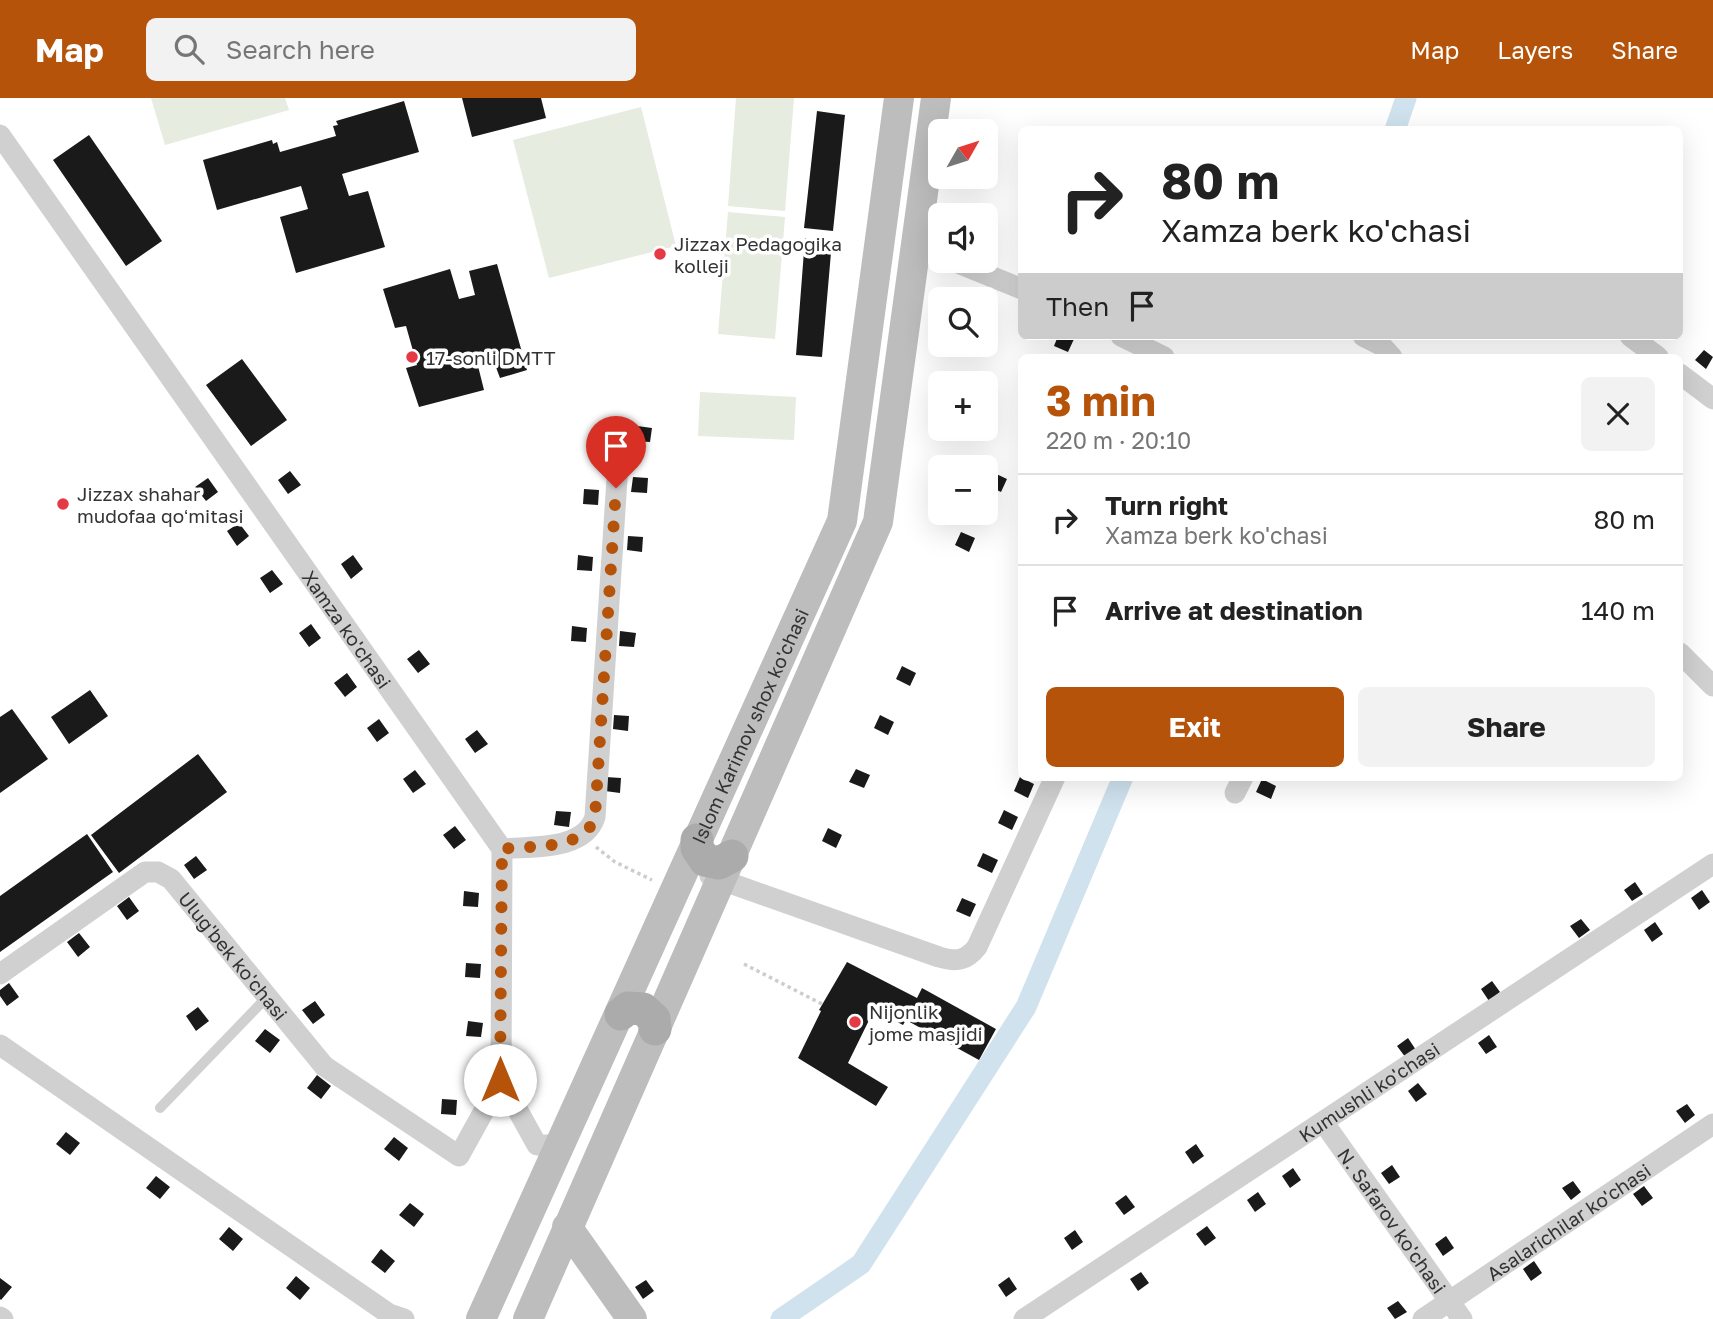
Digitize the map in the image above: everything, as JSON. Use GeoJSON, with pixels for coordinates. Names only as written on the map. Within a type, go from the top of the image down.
{"type":"FeatureCollection","features":[{"type":"Feature","properties":{"kind":"main road","name":"Islom Karimov shox ko'chasi"},"geometry":{"type":"LineString","coordinates":[[481,1319],[842,521],[899,98]]}},
{"type":"Feature","properties":{"kind":"main road","name":"Islom Karimov shox ko'chasi"},"geometry":{"type":"LineString","coordinates":[[930,203],[936,98]]}},
{"type":"Feature","properties":{"kind":"main road","name":"Islom Karimov shox ko'chasi"},"geometry":{"type":"LineString","coordinates":[[528,1319],[878,522],[928,250]]}},
{"type":"Feature","properties":{"kind":"main road"},"geometry":{"type":"LineString","coordinates":[[692,852],[697,848],[705,860],[719,863],[726,868]]}},
{"type":"Feature","properties":{"kind":"main road"},"geometry":{"type":"LineString","coordinates":[[621,1014],[628,1008],[643,1009],[654,1019],[655,1030]]}},
{"type":"Feature","properties":{"kind":"main road"},"geometry":{"type":"LineString","coordinates":[[567,1227],[632,1319]]}},
{"type":"Feature","properties":{"kind":"street","name":"Xamza ko'chasi"},"geometry":{"type":"LineString","coordinates":[[0,135],[502,849]]}},
{"type":"Feature","properties":{"kind":"street"},"geometry":{"type":"LineString","coordinates":[[983,273],[1018,287]]}},
{"type":"Feature","properties":{"kind":"street"},"geometry":{"type":"LineString","coordinates":[[1129,340],[1158,354]]}},
{"type":"Feature","properties":{"kind":"street"},"geometry":{"type":"LineString","coordinates":[[1371,340],[1381,345],[1389,354]]}},
{"type":"Feature","properties":{"kind":"street"},"geometry":{"type":"LineString","coordinates":[[1635,340],[1654,354]]}},
{"type":"Feature","properties":{"kind":"street"},"geometry":{"type":"LineString","coordinates":[[1683,376],[1713,399]]}},
{"type":"Feature","properties":{"kind":"street"},"geometry":{"type":"LineString","coordinates":[[564,1138],[552,1145],[537,1145],[500,1080],[502,849],[573,841],[591,829],[595,817],[620,433]]}},
{"type":"Feature","properties":{"kind":"street"},"geometry":{"type":"LineString","coordinates":[[1683,656],[1713,686]]}},
{"type":"Feature","properties":{"kind":"street"},"geometry":{"type":"LineString","coordinates":[[726,868],[939,957],[952,961],[964,959],[977,947],[1053,781]]}},
{"type":"Feature","properties":{"kind":"street","name":"Kumushli ko'chasi"},"geometry":{"type":"LineString","coordinates":[[1024,1319],[1713,864]]}},
{"type":"Feature","properties":{"kind":"street","name":"Ulug'bek ko'chasi"},"geometry":{"type":"LineString","coordinates":[[0,974],[145,872],[158,872],[171,879],[324,1066],[459,1156],[500,1080]]}},
{"type":"Feature","properties":{"kind":"street"},"geometry":{"type":"LineString","coordinates":[[0,1045],[388,1314],[404,1319]]}},
{"type":"Feature","properties":{"kind":"street","name":"N. Safarov ko'chasi"},"geometry":{"type":"LineString","coordinates":[[1324,1123],[1462,1319]]}},
{"type":"Feature","properties":{"kind":"street","name":"Asalarichilar ko'chasi"},"geometry":{"type":"LineString","coordinates":[[1423,1319],[1713,1124]]}},
{"type":"Feature","properties":{"kind":"lane"},"geometry":{"type":"LineString","coordinates":[[160,1108],[268,996]]}},
{"type":"Feature","properties":{"kind":"path"},"geometry":{"type":"LineString","coordinates":[[584,836],[615,862],[675,891]]}},
{"type":"Feature","properties":{"kind":"path"},"geometry":{"type":"LineString","coordinates":[[744,964],[822,1003]]}},
{"type":"Feature","properties":{"kind":"shaded area"},"geometry":{"type":"Polygon","coordinates":[[[151,98],[285,98],[289,110],[165,145],[151,98]]]}},
{"type":"Feature","properties":{"kind":"shaded area"},"geometry":{"type":"Polygon","coordinates":[[[736,98],[794,98],[785,211],[728,206],[736,98]]]}},
{"type":"Feature","properties":{"kind":"shaded area"},"geometry":{"type":"Polygon","coordinates":[[[641,107],[676,246],[549,278],[513,140],[641,107]]]}},
{"type":"Feature","properties":{"kind":"shaded area"},"geometry":{"type":"Polygon","coordinates":[[[728,212],[785,217],[775,339],[718,334],[728,212]]]}},
{"type":"Feature","properties":{"kind":"shaded area"},"geometry":{"type":"Polygon","coordinates":[[[700,392],[796,397],[794,440],[698,436],[700,392]]]}},
{"type":"Feature","properties":{"kind":"building"},"geometry":{"type":"Polygon","coordinates":[[[462,98],[541,98],[546,118],[472,137],[462,98]]]}},
{"type":"Feature","properties":{"kind":"building"},"geometry":{"type":"Polygon","coordinates":[[[404,101],[419,152],[342,174],[349,196],[368,191],[385,247],[296,273],[280,217],[308,209],[301,186],[217,210],[203,160],[272,140],[273,144],[277,142],[280,152],[336,136],[333,126],[338,125],[336,121],[404,101]]]}},
{"type":"Feature","properties":{"kind":"building"},"geometry":{"type":"Polygon","coordinates":[[[817,111],[845,115],[833,231],[804,228],[817,111]]]}},
{"type":"Feature","properties":{"kind":"building"},"geometry":{"type":"Polygon","coordinates":[[[89,135],[162,241],[126,266],[53,160],[89,135]]]}},
{"type":"Feature","properties":{"kind":"building"},"geometry":{"type":"Polygon","coordinates":[[[805,238],[832,241],[822,357],[796,355],[805,238]]]}},
{"type":"Feature","properties":{"kind":"building"},"geometry":{"type":"Polygon","coordinates":[[[497,264],[527,370],[500,378],[491,354],[476,358],[484,390],[419,407],[406,368],[417,365],[406,326],[395,328],[383,289],[450,269],[459,299],[475,295],[469,271],[497,264]]]}},
{"type":"Feature","properties":{"kind":"building"},"geometry":{"type":"Polygon","coordinates":[[[1056,340],[1074,340],[1068,352],[1054,346],[1056,340]]]}},
{"type":"Feature","properties":{"kind":"building"},"geometry":{"type":"Polygon","coordinates":[[[1704,350],[1713,357],[1706,369],[1695,360],[1704,350]]]}},
{"type":"Feature","properties":{"kind":"building"},"geometry":{"type":"Polygon","coordinates":[[[242,359],[287,420],[251,446],[206,385],[242,359]]]}},
{"type":"Feature","properties":{"kind":"building"},"geometry":{"type":"Polygon","coordinates":[[[637,426],[652,428],[650,442],[635,441],[637,426]]]}},
{"type":"Feature","properties":{"kind":"building"},"geometry":{"type":"Polygon","coordinates":[[[290,471],[301,485],[288,494],[278,480],[290,471]]]}},
{"type":"Feature","properties":{"kind":"building"},"geometry":{"type":"Polygon","coordinates":[[[998,475],[1007,479],[1001,492],[998,491],[998,475]]]}},
{"type":"Feature","properties":{"kind":"building"},"geometry":{"type":"Polygon","coordinates":[[[633,477],[648,478],[647,493],[631,492],[633,477]]]}},
{"type":"Feature","properties":{"kind":"building"},"geometry":{"type":"Polygon","coordinates":[[[208,478],[218,492],[206,501],[195,487],[208,478]]]}},
{"type":"Feature","properties":{"kind":"building"},"geometry":{"type":"Polygon","coordinates":[[[584,489],[599,490],[598,505],[583,504],[584,489]]]}},
{"type":"Feature","properties":{"kind":"building"},"geometry":{"type":"Polygon","coordinates":[[[239,523],[249,536],[237,546],[227,531],[239,523]]]}},
{"type":"Feature","properties":{"kind":"building"},"geometry":{"type":"Polygon","coordinates":[[[961,532],[975,538],[969,552],[955,545],[961,532]]]}},
{"type":"Feature","properties":{"kind":"building"},"geometry":{"type":"Polygon","coordinates":[[[628,536],[643,537],[642,552],[627,550],[628,536]]]}},
{"type":"Feature","properties":{"kind":"building"},"geometry":{"type":"Polygon","coordinates":[[[353,555],[363,569],[351,579],[341,564],[353,555]]]}},
{"type":"Feature","properties":{"kind":"building"},"geometry":{"type":"Polygon","coordinates":[[[578,555],[593,557],[592,571],[577,570],[578,555]]]}},
{"type":"Feature","properties":{"kind":"building"},"geometry":{"type":"Polygon","coordinates":[[[272,570],[283,584],[270,593],[260,578],[272,570]]]}},
{"type":"Feature","properties":{"kind":"building"},"geometry":{"type":"Polygon","coordinates":[[[311,624],[321,638],[309,647],[299,633],[311,624]]]}},
{"type":"Feature","properties":{"kind":"building"},"geometry":{"type":"Polygon","coordinates":[[[572,626],[587,628],[586,642],[571,641],[572,626]]]}},
{"type":"Feature","properties":{"kind":"building"},"geometry":{"type":"Polygon","coordinates":[[[620,631],[636,633],[634,647],[619,646],[620,631]]]}},
{"type":"Feature","properties":{"kind":"building"},"geometry":{"type":"Polygon","coordinates":[[[419,650],[430,664],[418,673],[407,659],[419,650]]]}},
{"type":"Feature","properties":{"kind":"building"},"geometry":{"type":"Polygon","coordinates":[[[902,666],[916,673],[910,686],[896,679],[902,666]]]}},
{"type":"Feature","properties":{"kind":"building"},"geometry":{"type":"Polygon","coordinates":[[[347,673],[357,687],[345,697],[334,683],[347,673]]]}},
{"type":"Feature","properties":{"kind":"building"},"geometry":{"type":"Polygon","coordinates":[[[90,690],[108,716],[69,744],[51,717],[90,690]]]}},
{"type":"Feature","properties":{"kind":"building"},"geometry":{"type":"Polygon","coordinates":[[[12,709],[48,759],[0,793],[0,717],[12,709]]]}},
{"type":"Feature","properties":{"kind":"building"},"geometry":{"type":"Polygon","coordinates":[[[614,715],[629,716],[628,731],[613,729],[614,715]]]}},
{"type":"Feature","properties":{"kind":"building"},"geometry":{"type":"Polygon","coordinates":[[[880,715],[894,722],[888,735],[874,728],[880,715]]]}},
{"type":"Feature","properties":{"kind":"building"},"geometry":{"type":"Polygon","coordinates":[[[379,719],[389,733],[377,742],[367,728],[379,719]]]}},
{"type":"Feature","properties":{"kind":"building"},"geometry":{"type":"Polygon","coordinates":[[[477,730],[488,744],[475,753],[465,739],[477,730]]]}},
{"type":"Feature","properties":{"kind":"building"},"geometry":{"type":"Polygon","coordinates":[[[198,754],[227,792],[119,873],[91,835],[198,754]]]}},
{"type":"Feature","properties":{"kind":"building"},"geometry":{"type":"Polygon","coordinates":[[[856,769],[870,775],[864,788],[849,782],[856,769]]]}},
{"type":"Feature","properties":{"kind":"building"},"geometry":{"type":"Polygon","coordinates":[[[415,770],[426,784],[413,793],[403,779],[415,770]]]}},
{"type":"Feature","properties":{"kind":"building"},"geometry":{"type":"Polygon","coordinates":[[[606,777],[621,778],[620,793],[605,791],[606,777]]]}},
{"type":"Feature","properties":{"kind":"building"},"geometry":{"type":"Polygon","coordinates":[[[1018,781],[1034,784],[1028,798],[1014,791],[1018,781]]]}},
{"type":"Feature","properties":{"kind":"building"},"geometry":{"type":"Polygon","coordinates":[[[1261,781],[1276,786],[1271,799],[1256,792],[1261,781]]]}},
{"type":"Feature","properties":{"kind":"building"},"geometry":{"type":"Polygon","coordinates":[[[1004,810],[1018,817],[1012,830],[998,823],[1004,810]]]}},
{"type":"Feature","properties":{"kind":"building"},"geometry":{"type":"Polygon","coordinates":[[[556,811],[571,812],[569,827],[554,825],[556,811]]]}},
{"type":"Feature","properties":{"kind":"building"},"geometry":{"type":"Polygon","coordinates":[[[455,826],[466,840],[454,849],[443,835],[455,826]]]}},
{"type":"Feature","properties":{"kind":"building"},"geometry":{"type":"Polygon","coordinates":[[[828,828],[842,835],[836,848],[822,841],[828,828]]]}},
{"type":"Feature","properties":{"kind":"building"},"geometry":{"type":"Polygon","coordinates":[[[87,834],[113,872],[0,952],[0,896],[87,834]]]}},
{"type":"Feature","properties":{"kind":"building"},"geometry":{"type":"Polygon","coordinates":[[[983,853],[998,860],[992,873],[977,866],[983,853]]]}},
{"type":"Feature","properties":{"kind":"building"},"geometry":{"type":"Polygon","coordinates":[[[196,856],[207,870],[194,879],[184,865],[196,856]]]}},
{"type":"Feature","properties":{"kind":"building"},"geometry":{"type":"Polygon","coordinates":[[[1635,882],[1643,894],[1632,901],[1624,890],[1635,882]]]}},
{"type":"Feature","properties":{"kind":"building"},"geometry":{"type":"Polygon","coordinates":[[[1702,890],[1710,902],[1699,910],[1691,898],[1702,890]]]}},
{"type":"Feature","properties":{"kind":"building"},"geometry":{"type":"Polygon","coordinates":[[[464,891],[479,893],[478,907],[463,906],[464,891]]]}},
{"type":"Feature","properties":{"kind":"building"},"geometry":{"type":"Polygon","coordinates":[[[129,897],[139,911],[127,920],[117,906],[129,897]]]}},
{"type":"Feature","properties":{"kind":"building"},"geometry":{"type":"Polygon","coordinates":[[[962,898],[976,904],[970,917],[956,911],[962,898]]]}},
{"type":"Feature","properties":{"kind":"building"},"geometry":{"type":"Polygon","coordinates":[[[1581,919],[1590,930],[1579,938],[1570,926],[1581,919]]]}},
{"type":"Feature","properties":{"kind":"building"},"geometry":{"type":"Polygon","coordinates":[[[1655,922],[1663,934],[1652,942],[1644,930],[1655,922]]]}},
{"type":"Feature","properties":{"kind":"building"},"geometry":{"type":"Polygon","coordinates":[[[79,933],[90,947],[78,957],[67,942],[79,933]]]}},
{"type":"Feature","properties":{"kind":"building"},"geometry":{"type":"Polygon","coordinates":[[[847,962],[917,998],[922,988],[996,1029],[979,1060],[906,1020],[903,1025],[874,1010],[848,1063],[888,1087],[876,1106],[798,1058],[821,1011],[819,1010],[847,962]]]}},
{"type":"Feature","properties":{"kind":"building"},"geometry":{"type":"Polygon","coordinates":[[[466,963],[481,964],[480,978],[465,977],[466,963]]]}},
{"type":"Feature","properties":{"kind":"building"},"geometry":{"type":"Polygon","coordinates":[[[1492,981],[1500,992],[1489,1001],[1481,989],[1492,981]]]}},
{"type":"Feature","properties":{"kind":"building"},"geometry":{"type":"Polygon","coordinates":[[[9,983],[19,997],[7,1006],[0,996],[0,990],[9,983]]]}},
{"type":"Feature","properties":{"kind":"building"},"geometry":{"type":"Polygon","coordinates":[[[315,1001],[325,1015],[313,1024],[302,1010],[315,1001]]]}},
{"type":"Feature","properties":{"kind":"building"},"geometry":{"type":"Polygon","coordinates":[[[198,1007],[209,1021],[196,1031],[186,1016],[198,1007]]]}},
{"type":"Feature","properties":{"kind":"building"},"geometry":{"type":"Polygon","coordinates":[[[468,1021],[483,1023],[481,1037],[466,1036],[468,1021]]]}},
{"type":"Feature","properties":{"kind":"building"},"geometry":{"type":"Polygon","coordinates":[[[265,1029],[280,1040],[270,1053],[255,1041],[265,1029]]]}},
{"type":"Feature","properties":{"kind":"building"},"geometry":{"type":"Polygon","coordinates":[[[1489,1035],[1497,1047],[1486,1054],[1478,1043],[1489,1035]]]}},
{"type":"Feature","properties":{"kind":"building"},"geometry":{"type":"Polygon","coordinates":[[[1408,1038],[1416,1050],[1406,1058],[1397,1046],[1408,1038]]]}},
{"type":"Feature","properties":{"kind":"building"},"geometry":{"type":"Polygon","coordinates":[[[317,1075],[331,1086],[321,1099],[307,1088],[317,1075]]]}},
{"type":"Feature","properties":{"kind":"building"},"geometry":{"type":"Polygon","coordinates":[[[1418,1083],[1427,1094],[1416,1102],[1408,1091],[1418,1083]]]}},
{"type":"Feature","properties":{"kind":"building"},"geometry":{"type":"Polygon","coordinates":[[[442,1099],[457,1100],[456,1115],[441,1114],[442,1099]]]}},
{"type":"Feature","properties":{"kind":"building"},"geometry":{"type":"Polygon","coordinates":[[[1687,1104],[1695,1115],[1685,1123],[1676,1111],[1687,1104]]]}},
{"type":"Feature","properties":{"kind":"building"},"geometry":{"type":"Polygon","coordinates":[[[66,1132],[80,1143],[70,1155],[56,1144],[66,1132]]]}},
{"type":"Feature","properties":{"kind":"building"},"geometry":{"type":"Polygon","coordinates":[[[394,1137],[408,1148],[399,1161],[384,1149],[394,1137]]]}},
{"type":"Feature","properties":{"kind":"building"},"geometry":{"type":"Polygon","coordinates":[[[1196,1144],[1204,1156],[1193,1164],[1185,1152],[1196,1144]]]}},
{"type":"Feature","properties":{"kind":"building"},"geometry":{"type":"Polygon","coordinates":[[[1392,1165],[1400,1177],[1389,1184],[1381,1173],[1392,1165]]]}},
{"type":"Feature","properties":{"kind":"building"},"geometry":{"type":"Polygon","coordinates":[[[1293,1168],[1301,1180],[1290,1188],[1282,1176],[1293,1168]]]}},
{"type":"Feature","properties":{"kind":"building"},"geometry":{"type":"Polygon","coordinates":[[[156,1176],[170,1187],[160,1199],[146,1188],[156,1176]]]}},
{"type":"Feature","properties":{"kind":"building"},"geometry":{"type":"Polygon","coordinates":[[[1573,1181],[1581,1192],[1571,1200],[1562,1188],[1573,1181]]]}},
{"type":"Feature","properties":{"kind":"building"},"geometry":{"type":"Polygon","coordinates":[[[1644,1186],[1653,1198],[1642,1206],[1633,1194],[1644,1186]]]}},
{"type":"Feature","properties":{"kind":"building"},"geometry":{"type":"Polygon","coordinates":[[[1258,1192],[1266,1204],[1255,1212],[1247,1200],[1258,1192]]]}},
{"type":"Feature","properties":{"kind":"building"},"geometry":{"type":"Polygon","coordinates":[[[1126,1195],[1135,1207],[1124,1215],[1115,1203],[1126,1195]]]}},
{"type":"Feature","properties":{"kind":"building"},"geometry":{"type":"Polygon","coordinates":[[[410,1203],[424,1214],[414,1227],[399,1215],[410,1203]]]}},
{"type":"Feature","properties":{"kind":"building"},"geometry":{"type":"Polygon","coordinates":[[[1207,1226],[1216,1238],[1205,1246],[1196,1234],[1207,1226]]]}},
{"type":"Feature","properties":{"kind":"building"},"geometry":{"type":"Polygon","coordinates":[[[229,1227],[243,1239],[233,1251],[219,1239],[229,1227]]]}},
{"type":"Feature","properties":{"kind":"building"},"geometry":{"type":"Polygon","coordinates":[[[1075,1230],[1083,1242],[1072,1250],[1064,1238],[1075,1230]]]}},
{"type":"Feature","properties":{"kind":"building"},"geometry":{"type":"Polygon","coordinates":[[[1446,1236],[1454,1248],[1443,1256],[1435,1244],[1446,1236]]]}},
{"type":"Feature","properties":{"kind":"building"},"geometry":{"type":"Polygon","coordinates":[[[381,1249],[395,1261],[385,1273],[371,1262],[381,1249]]]}},
{"type":"Feature","properties":{"kind":"building"},"geometry":{"type":"Polygon","coordinates":[[[1534,1261],[1542,1273],[1531,1281],[1523,1269],[1534,1261]]]}},
{"type":"Feature","properties":{"kind":"building"},"geometry":{"type":"Polygon","coordinates":[[[1141,1272],[1149,1283],[1138,1291],[1130,1279],[1141,1272]]]}},
{"type":"Feature","properties":{"kind":"building"},"geometry":{"type":"Polygon","coordinates":[[[296,1276],[310,1288],[300,1300],[286,1288],[296,1276]]]}},
{"type":"Feature","properties":{"kind":"building"},"geometry":{"type":"Polygon","coordinates":[[[1009,1277],[1017,1289],[1006,1297],[998,1285],[1009,1277]]]}},
{"type":"Feature","properties":{"kind":"building"},"geometry":{"type":"Polygon","coordinates":[[[0,1278],[12,1287],[1,1300],[0,1299],[0,1278]]]}},
{"type":"Feature","properties":{"kind":"building"},"geometry":{"type":"Polygon","coordinates":[[[646,1280],[654,1291],[643,1299],[635,1287],[646,1280]]]}},
{"type":"Feature","properties":{"kind":"building"},"geometry":{"type":"Polygon","coordinates":[[[1398,1301],[1407,1312],[1395,1319],[1387,1308],[1398,1301]]]}},
{"type":"Feature","properties":{"kind":"waterway"},"geometry":{"type":"LineString","coordinates":[[1396,126],[1406,98]]}},
{"type":"Feature","properties":{"kind":"waterway"},"geometry":{"type":"LineString","coordinates":[[781,1319],[861,1264],[1026,1007],[1121,781]]}},
{"type":"Feature","properties":{"kind":"place","name":"Jizzax Pedagogika kolleji"},"geometry":{"type":"Point","coordinates":[660,254]}},
{"type":"Feature","properties":{"kind":"place","name":"17-sonli DMTT"},"geometry":{"type":"Point","coordinates":[412,357]}},
{"type":"Feature","properties":{"kind":"place","name":"Jizzax shahar mudofaa qoʻmitasi"},"geometry":{"type":"Point","coordinates":[63,504]}},
{"type":"Feature","properties":{"kind":"place","name":"Nijonlik jome masjidi"},"geometry":{"type":"Point","coordinates":[855,1022]}},
{"type":"Feature","properties":{"kind":"route"},"geometry":{"type":"LineString","coordinates":[[500,1080],[502,849],[573,841],[591,829],[595,817],[616,488]]}}]}
